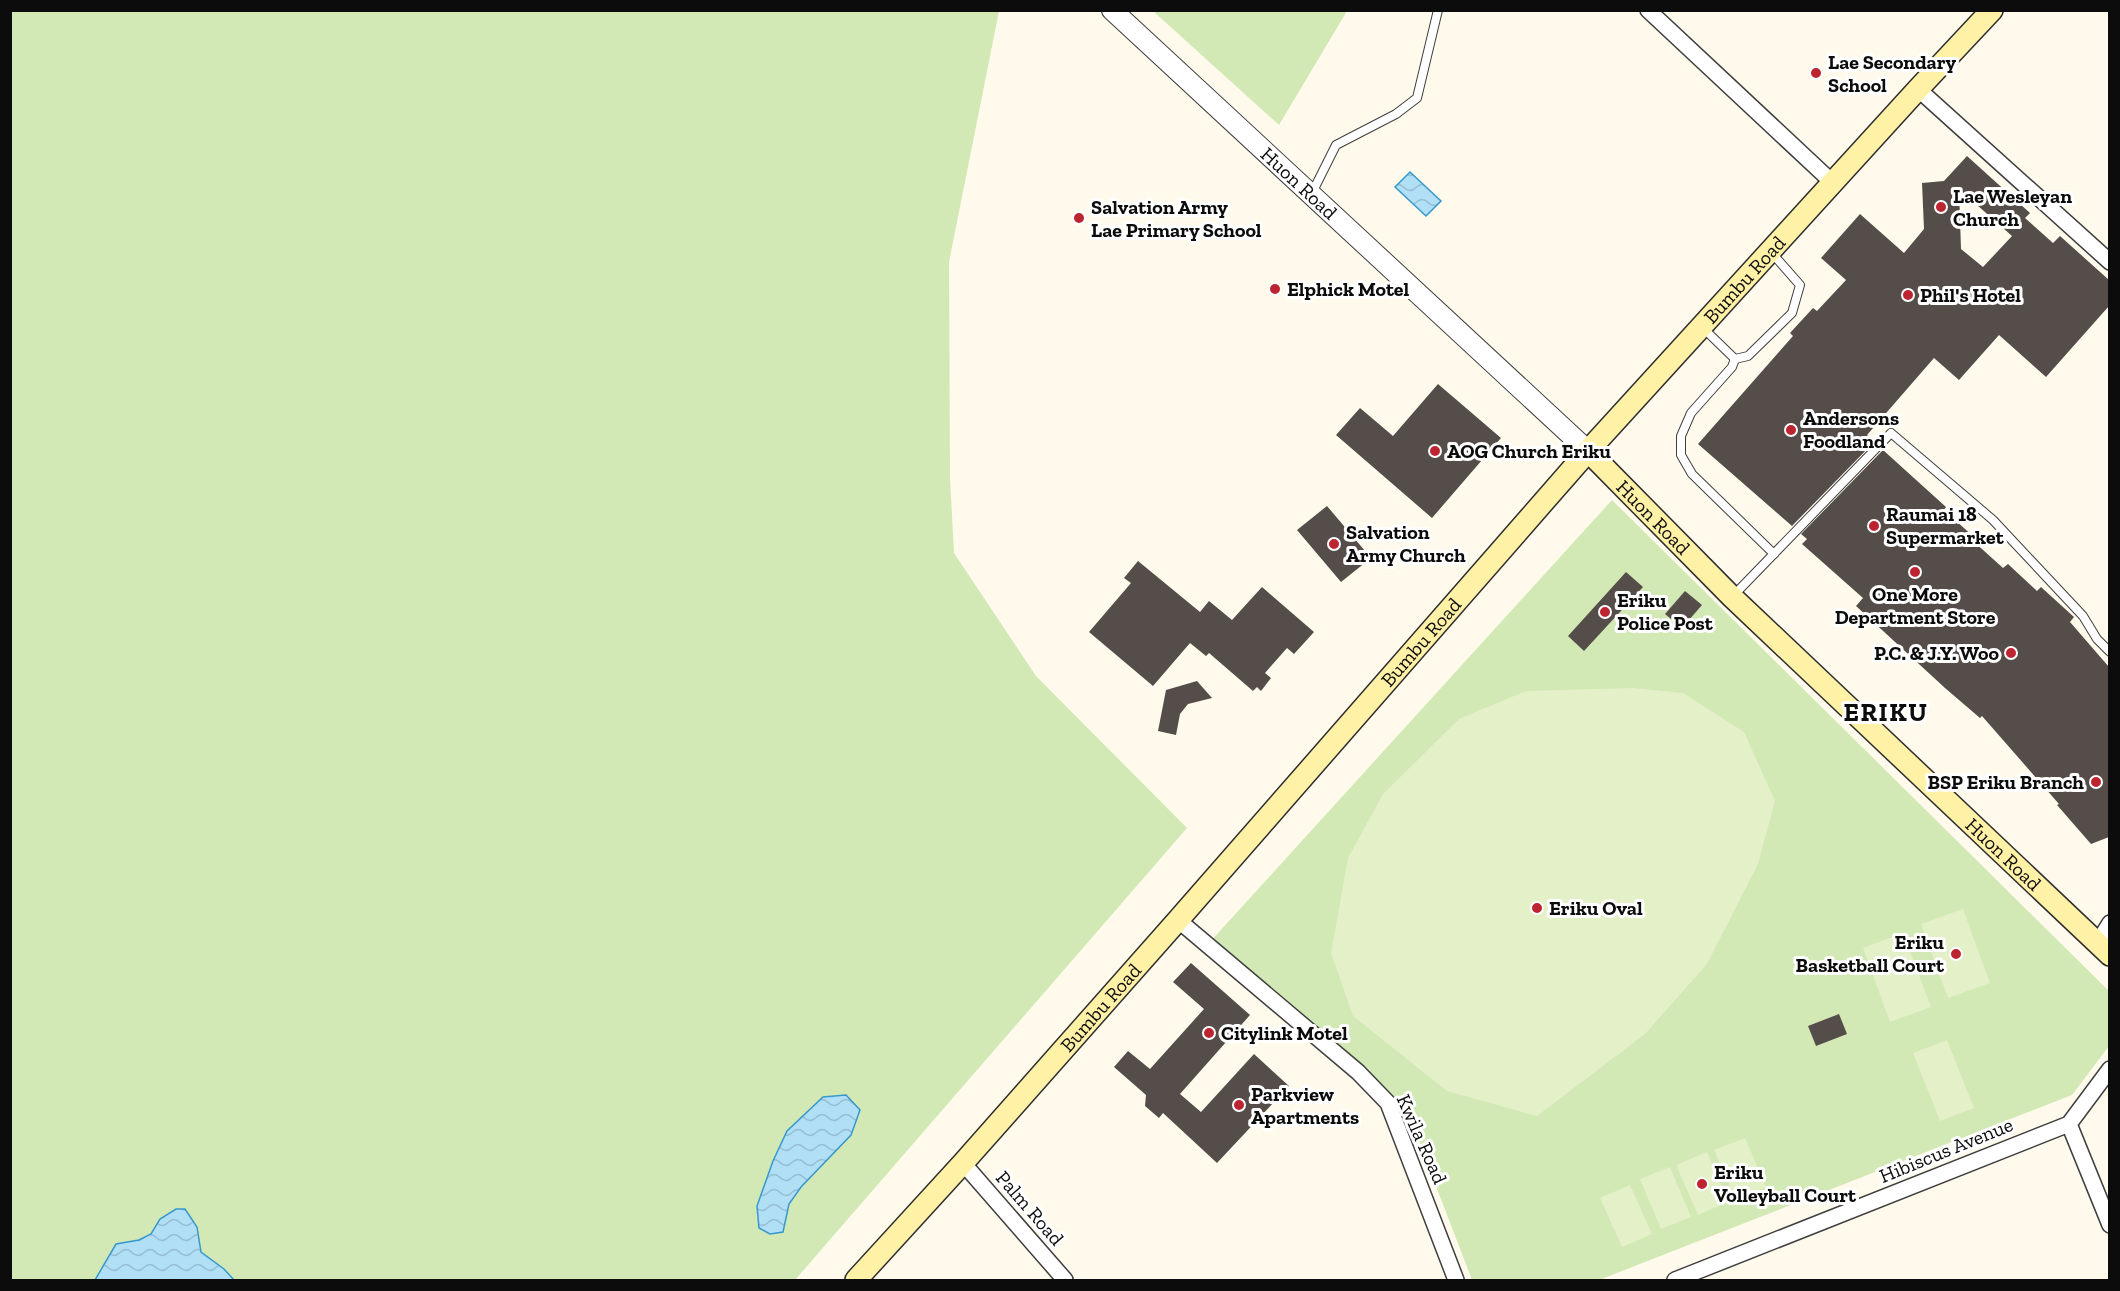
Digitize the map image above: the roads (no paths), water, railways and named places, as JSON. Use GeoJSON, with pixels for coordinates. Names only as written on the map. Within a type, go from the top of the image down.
{"type":"FeatureCollection","features":[{"type":"Feature","properties":{"kind":"main road","name":"Bumbu Road"},"geometry":{"type":"LineString","coordinates":[[856,1281],[1179,920],[1588,451],[1992,10]]}},
{"type":"Feature","properties":{"kind":"main road","name":"Huon Road"},"geometry":{"type":"LineString","coordinates":[[1588,451],[1732,597],[2103,950]]}},
{"type":"Feature","properties":{"kind":"street","name":"Huon Road"},"geometry":{"type":"LineString","coordinates":[[1112,10],[1588,451]]}},
{"type":"Feature","properties":{"kind":"street"},"geometry":{"type":"LineString","coordinates":[[1648,10],[1833,183]]}},
{"type":"Feature","properties":{"kind":"street"},"geometry":{"type":"LineString","coordinates":[[1918,89],[2109,262]]}},
{"type":"Feature","properties":{"kind":"street","name":"Kwila Road"},"geometry":{"type":"LineString","coordinates":[[1179,920],[1358,1072],[1388,1103],[1456,1281]]}},
{"type":"Feature","properties":{"kind":"street"},"geometry":{"type":"LineString","coordinates":[[2103,950],[2109,923]]}},
{"type":"Feature","properties":{"kind":"street"},"geometry":{"type":"LineString","coordinates":[[2109,1069],[2069,1124],[2109,1225]]}},
{"type":"Feature","properties":{"kind":"street","name":"Hibiscus Avenue"},"geometry":{"type":"LineString","coordinates":[[1675,1281],[2069,1124]]}},
{"type":"Feature","properties":{"kind":"street","name":"Palm Road"},"geometry":{"type":"LineString","coordinates":[[963,1163],[1065,1281]]}},
{"type":"Feature","properties":{"kind":"lane"},"geometry":{"type":"LineString","coordinates":[[1312,194],[1336,145],[1396,114],[1417,98],[1438,10]]}},
{"type":"Feature","properties":{"kind":"lane"},"geometry":{"type":"LineString","coordinates":[[1735,359],[1748,356],[1792,313],[1800,285],[1770,251]]}},
{"type":"Feature","properties":{"kind":"lane"},"geometry":{"type":"LineString","coordinates":[[1701,326],[1735,359]]}},
{"type":"Feature","properties":{"kind":"lane"},"geometry":{"type":"LineString","coordinates":[[1735,359],[1732,367],[1691,413],[1681,436],[1681,455],[1692,474],[1774,554]]}},
{"type":"Feature","properties":{"kind":"lane"},"geometry":{"type":"LineString","coordinates":[[1732,597],[1891,433],[1993,520],[2083,616],[2097,639],[2109,652]]}},
{"type":"Feature","properties":{"kind":"water"},"geometry":{"type":"Polygon","coordinates":[[[1410,172],[1441,201],[1426,216],[1395,187],[1410,172]]]}},
{"type":"Feature","properties":{"kind":"water"},"geometry":{"type":"Polygon","coordinates":[[[846,1095],[860,1110],[851,1135],[801,1187],[789,1204],[783,1232],[770,1234],[759,1228],[757,1206],[773,1161],[787,1131],[823,1097],[846,1095]]]}},
{"type":"Feature","properties":{"kind":"water"},"geometry":{"type":"Polygon","coordinates":[[[176,1209],[185,1209],[197,1227],[201,1252],[224,1269],[234,1280],[95,1280],[116,1244],[139,1240],[151,1234],[160,1219],[176,1209]]]}},
{"type":"Feature","properties":{"kind":"place","name":"Lae Secondary School"},"geometry":{"type":"Point","coordinates":[1816,73]}},
{"type":"Feature","properties":{"kind":"place","name":"Lae Wesleyan Church"},"geometry":{"type":"Point","coordinates":[1941,207]}},
{"type":"Feature","properties":{"kind":"place","name":"Salvation Army Lae Primary School"},"geometry":{"type":"Point","coordinates":[1079,218]}},
{"type":"Feature","properties":{"kind":"place","name":"Elphick Motel"},"geometry":{"type":"Point","coordinates":[1275,289]}},
{"type":"Feature","properties":{"kind":"place","name":"Phil's Hotel"},"geometry":{"type":"Point","coordinates":[1908,295]}},
{"type":"Feature","properties":{"kind":"place","name":"Andersons Foodland"},"geometry":{"type":"Point","coordinates":[1791,430]}},
{"type":"Feature","properties":{"kind":"place","name":"AOG Church Eriku"},"geometry":{"type":"Point","coordinates":[1435,451]}},
{"type":"Feature","properties":{"kind":"place","name":"Raumai 18 Supermarket"},"geometry":{"type":"Point","coordinates":[1874,526]}},
{"type":"Feature","properties":{"kind":"place","name":"Salvation Army Church"},"geometry":{"type":"Point","coordinates":[1334,544]}},
{"type":"Feature","properties":{"kind":"place","name":"One More Department Store"},"geometry":{"type":"Point","coordinates":[1915,572]}},
{"type":"Feature","properties":{"kind":"place","name":"Eriku Police Post"},"geometry":{"type":"Point","coordinates":[1605,612]}},
{"type":"Feature","properties":{"kind":"place","name":"P.C. & J.Y. Woo"},"geometry":{"type":"Point","coordinates":[2011,653]}},
{"type":"Feature","properties":{"kind":"place","name":"BSP Eriku Branch"},"geometry":{"type":"Point","coordinates":[2096,782]}},
{"type":"Feature","properties":{"kind":"place","name":"Eriku Oval"},"geometry":{"type":"Point","coordinates":[1537,908]}},
{"type":"Feature","properties":{"kind":"place","name":"Eriku Basketball Court"},"geometry":{"type":"Point","coordinates":[1956,954]}},
{"type":"Feature","properties":{"kind":"place","name":"Citylink Motel"},"geometry":{"type":"Point","coordinates":[1209,1033]}},
{"type":"Feature","properties":{"kind":"place","name":"Parkview Apartments"},"geometry":{"type":"Point","coordinates":[1239,1105]}},
{"type":"Feature","properties":{"kind":"place","name":"Eriku Volleyball Court"},"geometry":{"type":"Point","coordinates":[1702,1184]}},
{"type":"Feature","properties":{"kind":"district","name":"ERIKU"},"geometry":{"type":"Point","coordinates":[1886,712]}}]}
